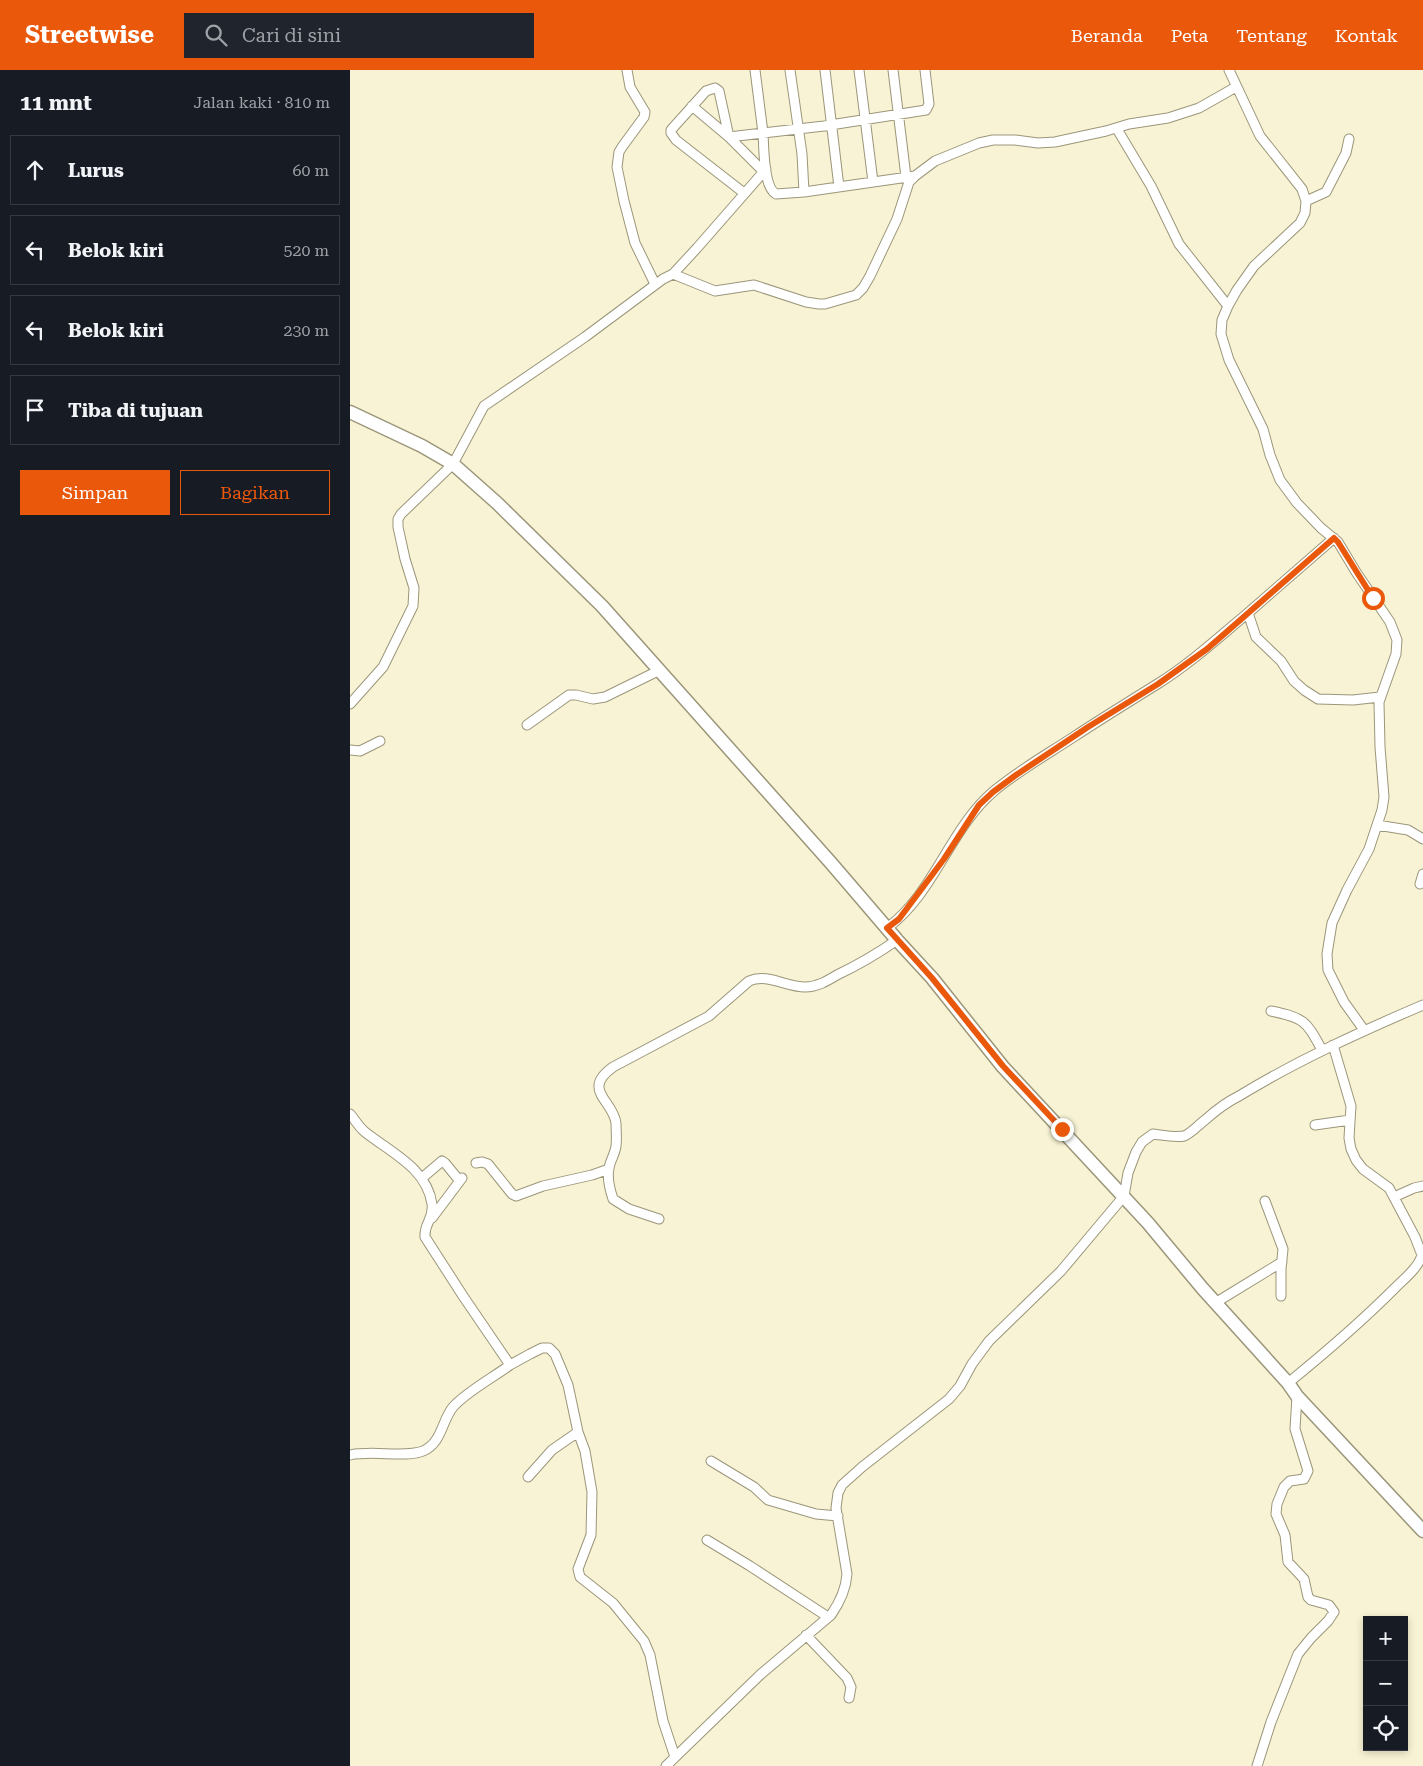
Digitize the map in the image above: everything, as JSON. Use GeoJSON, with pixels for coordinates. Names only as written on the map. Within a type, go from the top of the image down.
{"type":"FeatureCollection","features":[{"type":"Feature","properties":{"kind":"street"},"geometry":{"type":"LineString","coordinates":[[627,70],[630,87],[645,112],[644,117],[619,152],[617,167],[635,243],[655,284]]}},
{"type":"Feature","properties":{"kind":"street"},"geometry":{"type":"LineString","coordinates":[[755,70],[763,133],[764,170],[770,188],[774,193],[780,195],[910,176],[940,159],[993,140],[1038,143],[1055,142],[1117,129],[1129,124],[1168,118],[1199,108],[1236,87]]}},
{"type":"Feature","properties":{"kind":"street"},"geometry":{"type":"LineString","coordinates":[[790,70],[804,192]]}},
{"type":"Feature","properties":{"kind":"street"},"geometry":{"type":"LineString","coordinates":[[825,70],[839,187]]}},
{"type":"Feature","properties":{"kind":"street"},"geometry":{"type":"LineString","coordinates":[[859,70],[873,182]]}},
{"type":"Feature","properties":{"kind":"street"},"geometry":{"type":"LineString","coordinates":[[672,274],[715,291],[754,285],[806,302],[819,304],[856,295],[870,276],[897,219],[910,176],[893,70]]}},
{"type":"Feature","properties":{"kind":"street"},"geometry":{"type":"LineString","coordinates":[[729,137],[923,111],[929,107],[925,70]]}},
{"type":"Feature","properties":{"kind":"street"},"geometry":{"type":"LineString","coordinates":[[1229,70],[1260,136],[1302,189],[1306,201],[1305,213],[1300,223],[1254,266],[1228,306],[1222,320],[1222,334],[1229,360],[1263,429],[1270,455],[1280,480],[1320,528],[1338,542],[1390,622],[1397,640],[1396,654],[1380,697],[1380,747],[1384,797],[1369,849],[1332,923],[1327,954],[1328,970],[1344,1002],[1364,1030]]}},
{"type":"Feature","properties":{"kind":"street"},"geometry":{"type":"LineString","coordinates":[[729,137],[726,116],[719,91],[712,88],[692,106],[673,127],[671,133],[673,137],[744,193]]}},
{"type":"Feature","properties":{"kind":"street"},"geometry":{"type":"LineString","coordinates":[[692,106],[764,170]]}},
{"type":"Feature","properties":{"kind":"street"},"geometry":{"type":"LineString","coordinates":[[1117,129],[1151,186],[1179,244],[1228,306]]}},
{"type":"Feature","properties":{"kind":"street"},"geometry":{"type":"LineString","coordinates":[[1306,201],[1326,192],[1346,153],[1349,139]]}},
{"type":"Feature","properties":{"kind":"street"},"geometry":{"type":"LineString","coordinates":[[350,704],[383,667],[414,606],[414,588],[398,531],[398,519],[453,464],[484,406],[585,337],[655,284],[672,274],[764,170]]}},
{"type":"Feature","properties":{"kind":"street"},"geometry":{"type":"LineString","coordinates":[[350,412],[422,446],[453,464],[497,503],[602,606],[831,862],[896,940],[932,978],[1003,1066],[1124,1196],[1215,1303],[1288,1383],[1297,1396],[1423,1531]]}},
{"type":"Feature","properties":{"kind":"street"},"geometry":{"type":"LineString","coordinates":[[887,928],[899,919],[944,859],[979,805],[993,792],[1088,727],[1158,684],[1207,649],[1334,538]]}},
{"type":"Feature","properties":{"kind":"street"},"geometry":{"type":"LineString","coordinates":[[1248,613],[1256,637],[1281,661],[1294,682],[1318,699],[1353,700],[1380,697]]}},
{"type":"Feature","properties":{"kind":"street"},"geometry":{"type":"LineString","coordinates":[[527,725],[569,695],[573,694],[593,699],[605,697],[660,670]]}},
{"type":"Feature","properties":{"kind":"street"},"geometry":{"type":"LineString","coordinates":[[350,750],[360,751],[380,741]]}},
{"type":"Feature","properties":{"kind":"street"},"geometry":{"type":"LineString","coordinates":[[1377,825],[1408,830],[1423,839]]}},
{"type":"Feature","properties":{"kind":"street"},"geometry":{"type":"LineString","coordinates":[[1420,884],[1423,874]]}},
{"type":"Feature","properties":{"kind":"street"},"geometry":{"type":"LineString","coordinates":[[659,1219],[628,1209],[613,1199],[609,1169],[616,1147],[615,1121],[610,1108],[599,1092],[601,1080],[608,1070],[709,1016],[749,981],[769,979],[799,987],[812,987],[852,969],[896,940]]}},
{"type":"Feature","properties":{"kind":"street"},"geometry":{"type":"LineString","coordinates":[[666,1766],[762,1674],[828,1617],[839,1604],[846,1584],[847,1574],[836,1508],[838,1493],[842,1485],[862,1467],[949,1399],[960,1386],[972,1364],[989,1341],[1061,1271],[1124,1196],[1128,1173],[1136,1152],[1147,1137],[1153,1134],[1183,1136],[1237,1096],[1322,1050],[1423,1005]]}},
{"type":"Feature","properties":{"kind":"street"},"geometry":{"type":"LineString","coordinates":[[1271,1011],[1291,1016],[1307,1024],[1322,1050]]}},
{"type":"Feature","properties":{"kind":"street"},"geometry":{"type":"LineString","coordinates":[[1288,1383],[1343,1338],[1387,1296],[1420,1260],[1422,1255],[1415,1237],[1386,1184],[1369,1174],[1356,1160],[1351,1149],[1349,1138],[1351,1106],[1333,1045]]}},
{"type":"Feature","properties":{"kind":"street"},"geometry":{"type":"LineString","coordinates":[[350,1114],[363,1131],[400,1158],[422,1178],[428,1188],[432,1204],[432,1218]]}},
{"type":"Feature","properties":{"kind":"street"},"geometry":{"type":"LineString","coordinates":[[1316,1125],[1350,1120]]}},
{"type":"Feature","properties":{"kind":"street"},"geometry":{"type":"LineString","coordinates":[[422,1178],[442,1161],[446,1162],[460,1179],[425,1228],[425,1237],[510,1365]]}},
{"type":"Feature","properties":{"kind":"street"},"geometry":{"type":"LineString","coordinates":[[476,1163],[488,1164],[512,1194],[516,1196],[543,1186],[592,1175],[609,1169]]}},
{"type":"Feature","properties":{"kind":"street"},"geometry":{"type":"LineString","coordinates":[[1394,1197],[1423,1186]]}},
{"type":"Feature","properties":{"kind":"street"},"geometry":{"type":"LineString","coordinates":[[1265,1201],[1283,1248],[1281,1296]]}},
{"type":"Feature","properties":{"kind":"street"},"geometry":{"type":"LineString","coordinates":[[1215,1303],[1282,1262]]}},
{"type":"Feature","properties":{"kind":"street"},"geometry":{"type":"LineString","coordinates":[[350,1455],[365,1453],[414,1453],[429,1448],[436,1442],[454,1406],[510,1365],[542,1348],[552,1350],[568,1386],[578,1432],[587,1459],[592,1492],[591,1535],[578,1569],[580,1576],[613,1603],[644,1641],[650,1655],[663,1720],[675,1757]]}},
{"type":"Feature","properties":{"kind":"street"},"geometry":{"type":"LineString","coordinates":[[1257,1766],[1266,1736],[1298,1654],[1334,1612],[1329,1605],[1311,1600],[1308,1596],[1304,1579],[1290,1565],[1284,1535],[1276,1514],[1277,1504],[1284,1487],[1290,1481],[1304,1478],[1308,1472],[1294,1424],[1297,1396]]}},
{"type":"Feature","properties":{"kind":"street"},"geometry":{"type":"LineString","coordinates":[[528,1477],[552,1450],[578,1432]]}},
{"type":"Feature","properties":{"kind":"street"},"geometry":{"type":"LineString","coordinates":[[711,1460],[754,1487],[768,1500],[816,1514],[838,1516]]}},
{"type":"Feature","properties":{"kind":"street"},"geometry":{"type":"LineString","coordinates":[[707,1540],[828,1617]]}},
{"type":"Feature","properties":{"kind":"street"},"geometry":{"type":"LineString","coordinates":[[806,1635],[846,1678],[851,1687],[849,1698]]}},
{"type":"Feature","properties":{"kind":"route"},"geometry":{"type":"LineString","coordinates":[[1062,1129],[1003,1066],[932,978],[887,928],[899,919],[918,895],[979,805],[993,792],[1088,727],[1145,690],[1158,684],[1207,649],[1334,538],[1373,598]]}}]}
